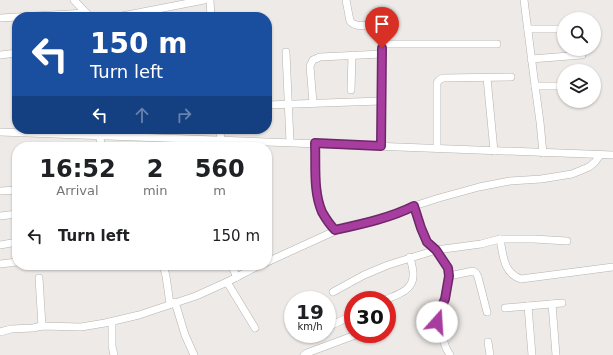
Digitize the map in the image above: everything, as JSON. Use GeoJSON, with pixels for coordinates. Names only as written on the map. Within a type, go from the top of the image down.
{"type":"FeatureCollection","features":[{"type":"Feature","properties":{"kind":"street"},"geometry":{"type":"LineString","coordinates":[[74,0],[85,12]]}},
{"type":"Feature","properties":{"kind":"street"},"geometry":{"type":"LineString","coordinates":[[143,12],[204,0]]}},
{"type":"Feature","properties":{"kind":"street"},"geometry":{"type":"LineString","coordinates":[[210,0],[211,12]]}},
{"type":"Feature","properties":{"kind":"street"},"geometry":{"type":"LineString","coordinates":[[346,0],[350,21],[352,24],[358,26],[377,26],[380,27],[382,33],[381,146]]}},
{"type":"Feature","properties":{"kind":"street"},"geometry":{"type":"LineString","coordinates":[[524,0],[543,153]]}},
{"type":"Feature","properties":{"kind":"street"},"geometry":{"type":"LineString","coordinates":[[0,18],[12,18]]}},
{"type":"Feature","properties":{"kind":"street"},"geometry":{"type":"LineString","coordinates":[[528,29],[557,28]]}},
{"type":"Feature","properties":{"kind":"street"},"geometry":{"type":"LineString","coordinates":[[382,44],[497,44]]}},
{"type":"Feature","properties":{"kind":"street"},"geometry":{"type":"LineString","coordinates":[[286,52],[290,142]]}},
{"type":"Feature","properties":{"kind":"street"},"geometry":{"type":"LineString","coordinates":[[0,55],[12,54]]}},
{"type":"Feature","properties":{"kind":"street"},"geometry":{"type":"LineString","coordinates":[[313,104],[310,66],[313,60],[320,57],[382,54]]}},
{"type":"Feature","properties":{"kind":"street"},"geometry":{"type":"LineString","coordinates":[[351,90],[352,55]]}},
{"type":"Feature","properties":{"kind":"street"},"geometry":{"type":"LineString","coordinates":[[532,59],[570,56]]}},
{"type":"Feature","properties":{"kind":"street"},"geometry":{"type":"LineString","coordinates":[[436,148],[438,81],[443,78],[511,77]]}},
{"type":"Feature","properties":{"kind":"street"},"geometry":{"type":"LineString","coordinates":[[487,78],[494,151]]}},
{"type":"Feature","properties":{"kind":"street"},"geometry":{"type":"LineString","coordinates":[[535,86],[557,86]]}},
{"type":"Feature","properties":{"kind":"street"},"geometry":{"type":"LineString","coordinates":[[272,105],[381,101]]}},
{"type":"Feature","properties":{"kind":"street"},"geometry":{"type":"LineString","coordinates":[[0,132],[12,132]]}},
{"type":"Feature","properties":{"kind":"street"},"geometry":{"type":"LineString","coordinates":[[92,134],[195,142]]}},
{"type":"Feature","properties":{"kind":"street"},"geometry":{"type":"LineString","coordinates":[[99,135],[101,142]]}},
{"type":"Feature","properties":{"kind":"street"},"geometry":{"type":"LineString","coordinates":[[272,143],[613,155]]}},
{"type":"Feature","properties":{"kind":"street"},"geometry":{"type":"LineString","coordinates":[[315,143],[317,194],[322,211],[328,222],[335,230]]}},
{"type":"Feature","properties":{"kind":"street"},"geometry":{"type":"LineString","coordinates":[[272,260],[335,230],[375,220],[404,211],[414,206],[479,187],[510,181],[541,179],[572,174],[589,167],[600,155]]}},
{"type":"Feature","properties":{"kind":"street"},"geometry":{"type":"LineString","coordinates":[[0,191],[12,190]]}},
{"type":"Feature","properties":{"kind":"street"},"geometry":{"type":"LineString","coordinates":[[414,206],[427,242],[436,250],[448,268],[449,276],[445,299],[437,317],[437,322],[450,355]]}},
{"type":"Feature","properties":{"kind":"street"},"geometry":{"type":"LineString","coordinates":[[0,216],[12,215]]}},
{"type":"Feature","properties":{"kind":"street"},"geometry":{"type":"LineString","coordinates":[[500,238],[505,264],[508,270],[518,279],[613,267]]}},
{"type":"Feature","properties":{"kind":"street"},"geometry":{"type":"LineString","coordinates":[[335,291],[364,275],[388,265],[436,250],[481,244],[500,238],[567,240]]}},
{"type":"Feature","properties":{"kind":"street"},"geometry":{"type":"LineString","coordinates":[[0,245],[12,243]]}},
{"type":"Feature","properties":{"kind":"street"},"geometry":{"type":"LineString","coordinates":[[396,295],[403,292],[411,284],[413,278],[410,257]]}},
{"type":"Feature","properties":{"kind":"street"},"geometry":{"type":"LineString","coordinates":[[0,264],[12,263]]}},
{"type":"Feature","properties":{"kind":"street"},"geometry":{"type":"LineString","coordinates":[[164,270],[173,303],[194,355]]}},
{"type":"Feature","properties":{"kind":"street"},"geometry":{"type":"LineString","coordinates":[[233,270],[236,277]]}},
{"type":"Feature","properties":{"kind":"street"},"geometry":{"type":"LineString","coordinates":[[0,332],[11,329],[42,326],[81,327],[112,322],[139,315],[196,296],[250,270]]}},
{"type":"Feature","properties":{"kind":"street"},"geometry":{"type":"LineString","coordinates":[[449,276],[473,271],[476,273],[487,312]]}},
{"type":"Feature","properties":{"kind":"street"},"geometry":{"type":"LineString","coordinates":[[38,278],[42,326]]}},
{"type":"Feature","properties":{"kind":"street"},"geometry":{"type":"LineString","coordinates":[[227,282],[254,328]]}},
{"type":"Feature","properties":{"kind":"street"},"geometry":{"type":"LineString","coordinates":[[505,308],[562,303]]}},
{"type":"Feature","properties":{"kind":"street"},"geometry":{"type":"LineString","coordinates":[[552,304],[556,355]]}},
{"type":"Feature","properties":{"kind":"street"},"geometry":{"type":"LineString","coordinates":[[528,306],[532,355]]}},
{"type":"Feature","properties":{"kind":"street"},"geometry":{"type":"LineString","coordinates":[[112,322],[112,346],[114,355]]}},
{"type":"Feature","properties":{"kind":"street"},"geometry":{"type":"LineString","coordinates":[[304,355],[344,339]]}},
{"type":"Feature","properties":{"kind":"street"},"geometry":{"type":"LineString","coordinates":[[488,342],[490,355]]}},
{"type":"Feature","properties":{"kind":"route"},"geometry":{"type":"LineString","coordinates":[[382,48],[381,146],[315,143],[317,194],[322,211],[328,222],[335,230],[375,220],[404,211],[414,206],[427,242],[436,250],[448,268],[449,276],[445,299],[437,317],[437,322]]}}]}
